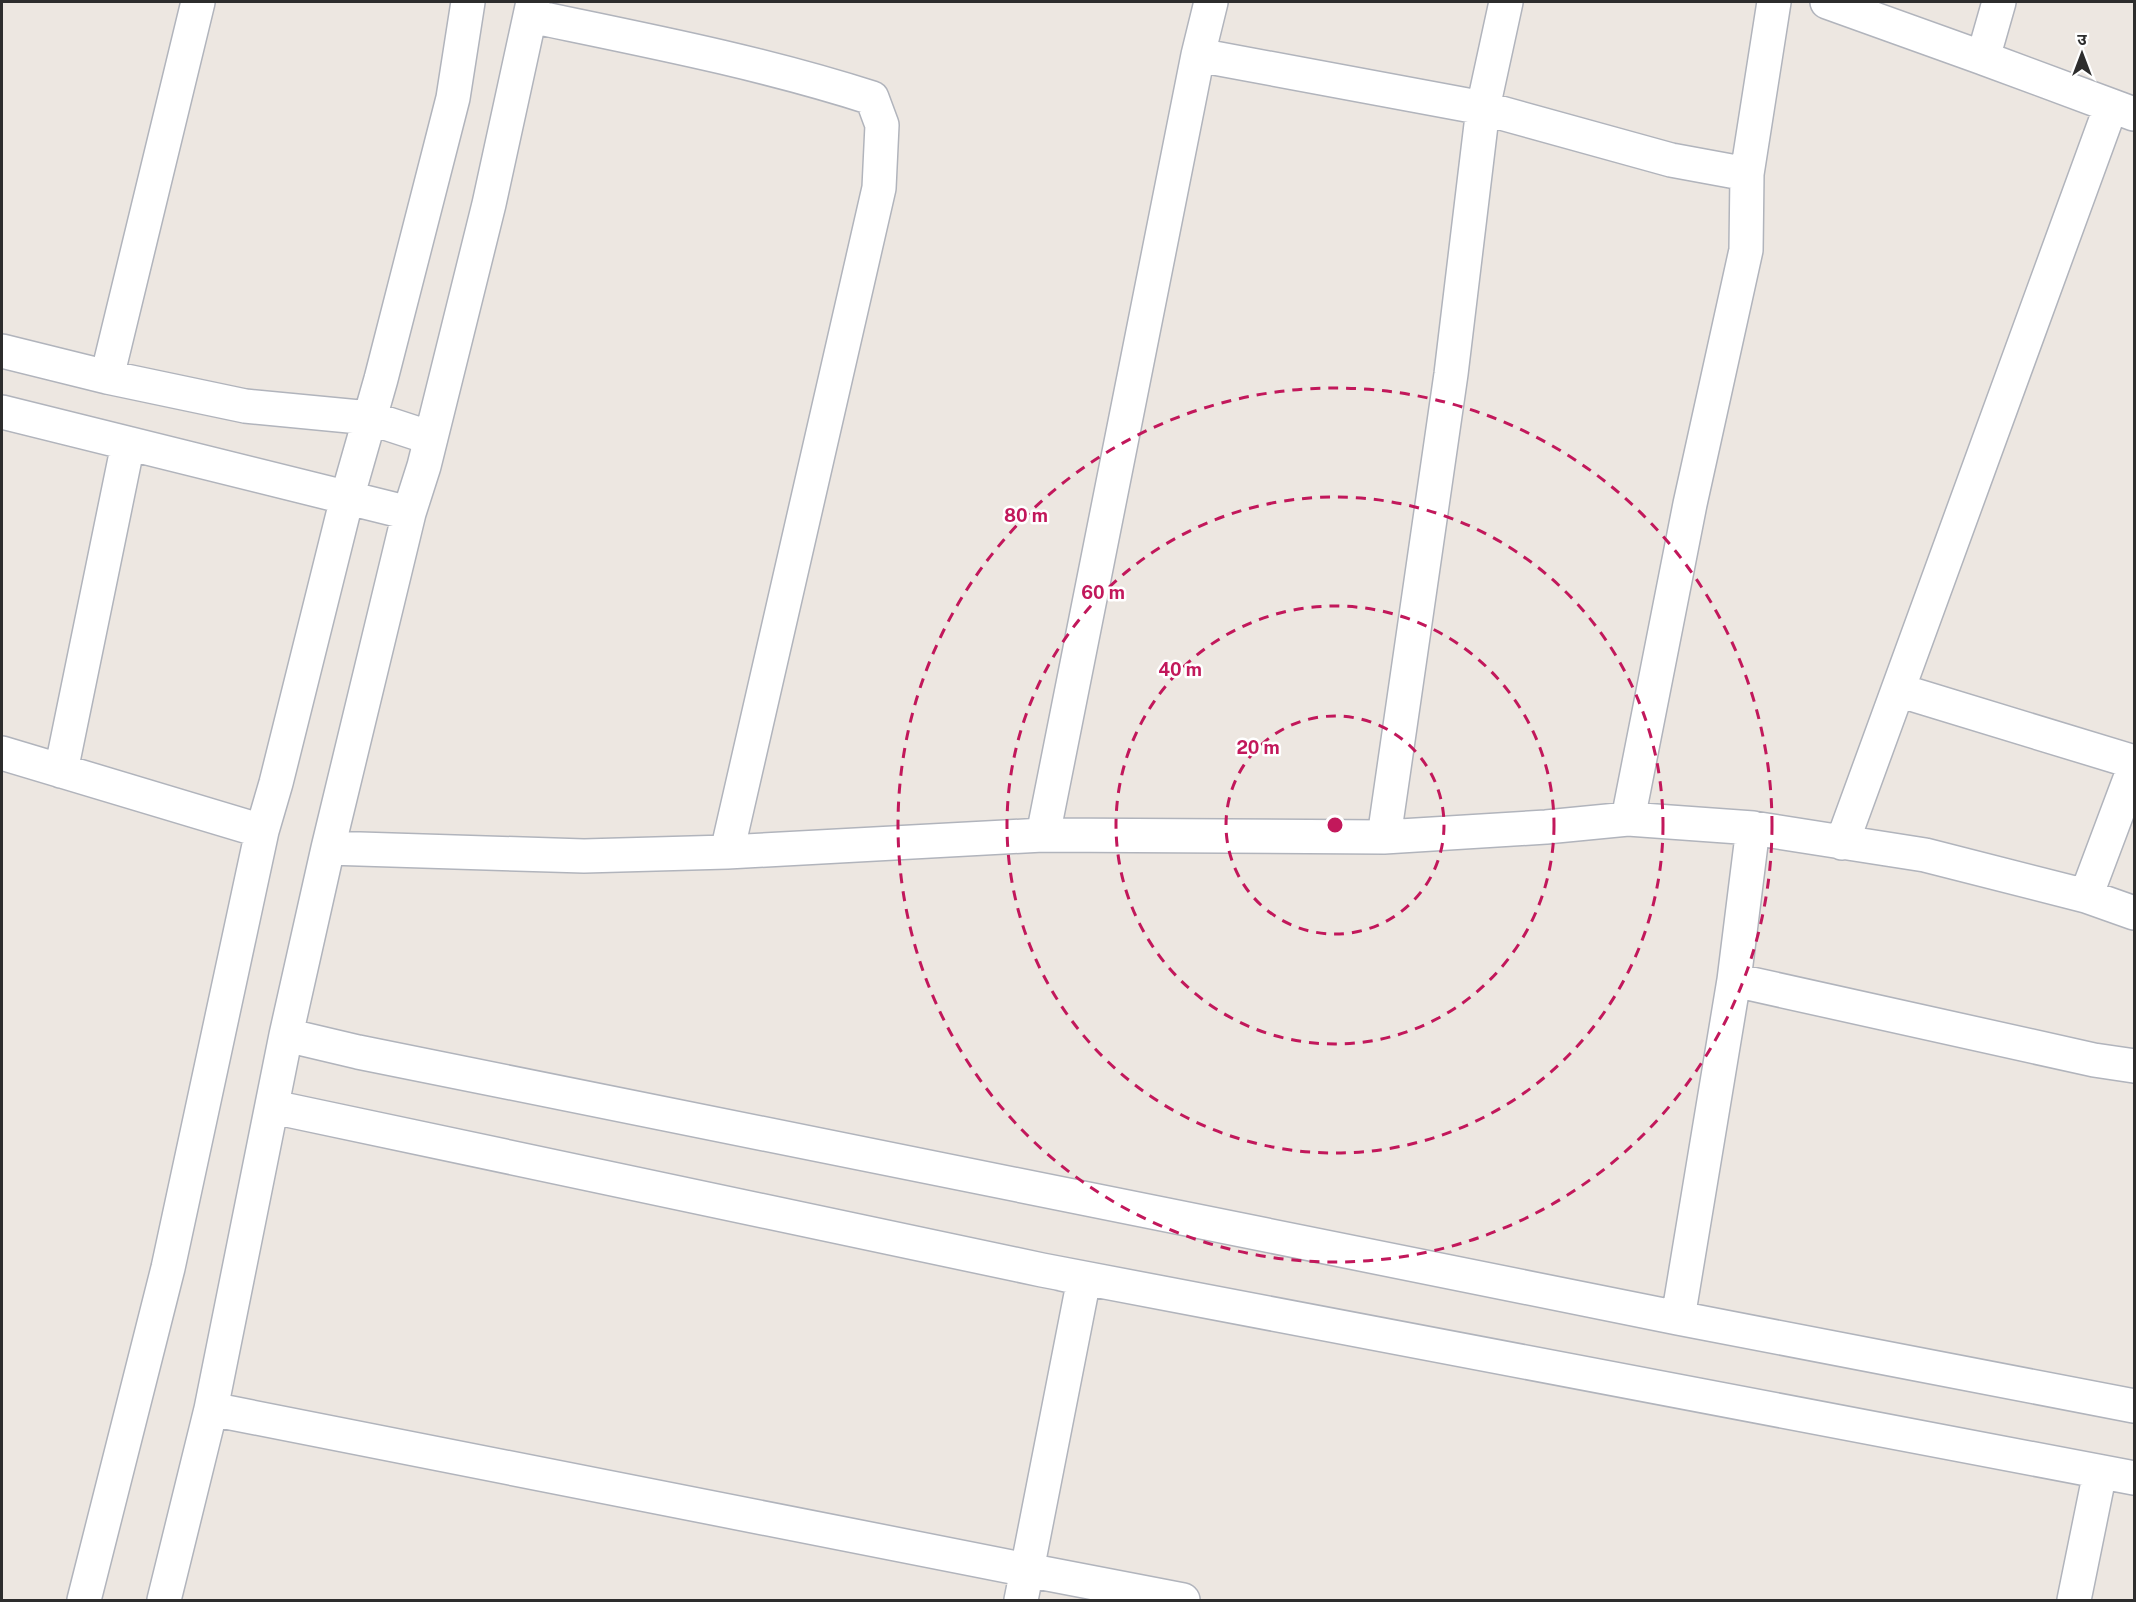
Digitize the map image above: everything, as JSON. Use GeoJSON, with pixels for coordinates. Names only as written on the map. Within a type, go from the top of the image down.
{"type":"FeatureCollection","features":[{"type":"Feature","properties":{"kind":"street"},"geometry":{"type":"LineString","coordinates":[[106,377],[198,2]]}},
{"type":"Feature","properties":{"kind":"street"},"geometry":{"type":"LineString","coordinates":[[84,1600],[168,1268],[262,831],[276,783],[346,498],[370,418],[453,98],[468,2]]}},
{"type":"Feature","properties":{"kind":"street"},"geometry":{"type":"LineString","coordinates":[[1042,835],[1198,55],[1211,2]]}},
{"type":"Feature","properties":{"kind":"street"},"geometry":{"type":"LineString","coordinates":[[1383,837],[1451,374],[1483,108],[1506,2]]}},
{"type":"Feature","properties":{"kind":"street"},"geometry":{"type":"LineString","coordinates":[[1628,819],[1690,504],[1746,250],[1747,174],[1774,2]]}},
{"type":"Feature","properties":{"kind":"street"},"geometry":{"type":"LineString","coordinates":[[1827,2],[2123,110],[1898,690],[1842,843]]}},
{"type":"Feature","properties":{"kind":"street"},"geometry":{"type":"LineString","coordinates":[[1983,58],[1999,2]]}},
{"type":"Feature","properties":{"kind":"street"},"geometry":{"type":"LineString","coordinates":[[164,1600],[211,1409],[286,1035],[327,848],[409,513],[431,438],[489,204],[532,9],[811,78],[872,98],[882,125],[879,188],[727,852]]}},
{"type":"Feature","properties":{"kind":"street"},"geometry":{"type":"LineString","coordinates":[[1198,55],[1483,108],[1671,160],[1747,174]]}},
{"type":"Feature","properties":{"kind":"street"},"geometry":{"type":"LineString","coordinates":[[2,351],[106,377],[245,406],[370,418],[431,438]]}},
{"type":"Feature","properties":{"kind":"street"},"geometry":{"type":"LineString","coordinates":[[2,412],[409,513]]}},
{"type":"Feature","properties":{"kind":"street"},"geometry":{"type":"LineString","coordinates":[[62,771],[128,444]]}},
{"type":"Feature","properties":{"kind":"street"},"geometry":{"type":"LineString","coordinates":[[1898,690],[2134,762]]}},
{"type":"Feature","properties":{"kind":"street"},"geometry":{"type":"LineString","coordinates":[[2,753],[262,831]]}},
{"type":"Feature","properties":{"kind":"street"},"geometry":{"type":"LineString","coordinates":[[2086,896],[2134,768]]}},
{"type":"Feature","properties":{"kind":"street"},"geometry":{"type":"LineString","coordinates":[[327,848],[584,856],[727,852],[1042,835],[1383,837],[1546,827],[1628,819],[1753,828],[1925,855],[2086,896],[2134,913]]}},
{"type":"Feature","properties":{"kind":"street"},"geometry":{"type":"LineString","coordinates":[[1678,1318],[1734,980],[1753,828]]}},
{"type":"Feature","properties":{"kind":"street"},"geometry":{"type":"LineString","coordinates":[[1734,980],[2094,1060],[2134,1066]]}},
{"type":"Feature","properties":{"kind":"street"},"geometry":{"type":"LineString","coordinates":[[286,1035],[393,1059],[1678,1318],[2134,1406]]}},
{"type":"Feature","properties":{"kind":"street"},"geometry":{"type":"LineString","coordinates":[[273,1107],[1084,1279],[1024,1585]]}},
{"type":"Feature","properties":{"kind":"street"},"geometry":{"type":"LineString","coordinates":[[1042,1270],[2134,1478]]}},
{"type":"Feature","properties":{"kind":"street"},"geometry":{"type":"LineString","coordinates":[[211,1409],[1024,1585],[1183,1600]]}},
{"type":"Feature","properties":{"kind":"street"},"geometry":{"type":"LineString","coordinates":[[2074,1600],[2100,1472]]}}]}
